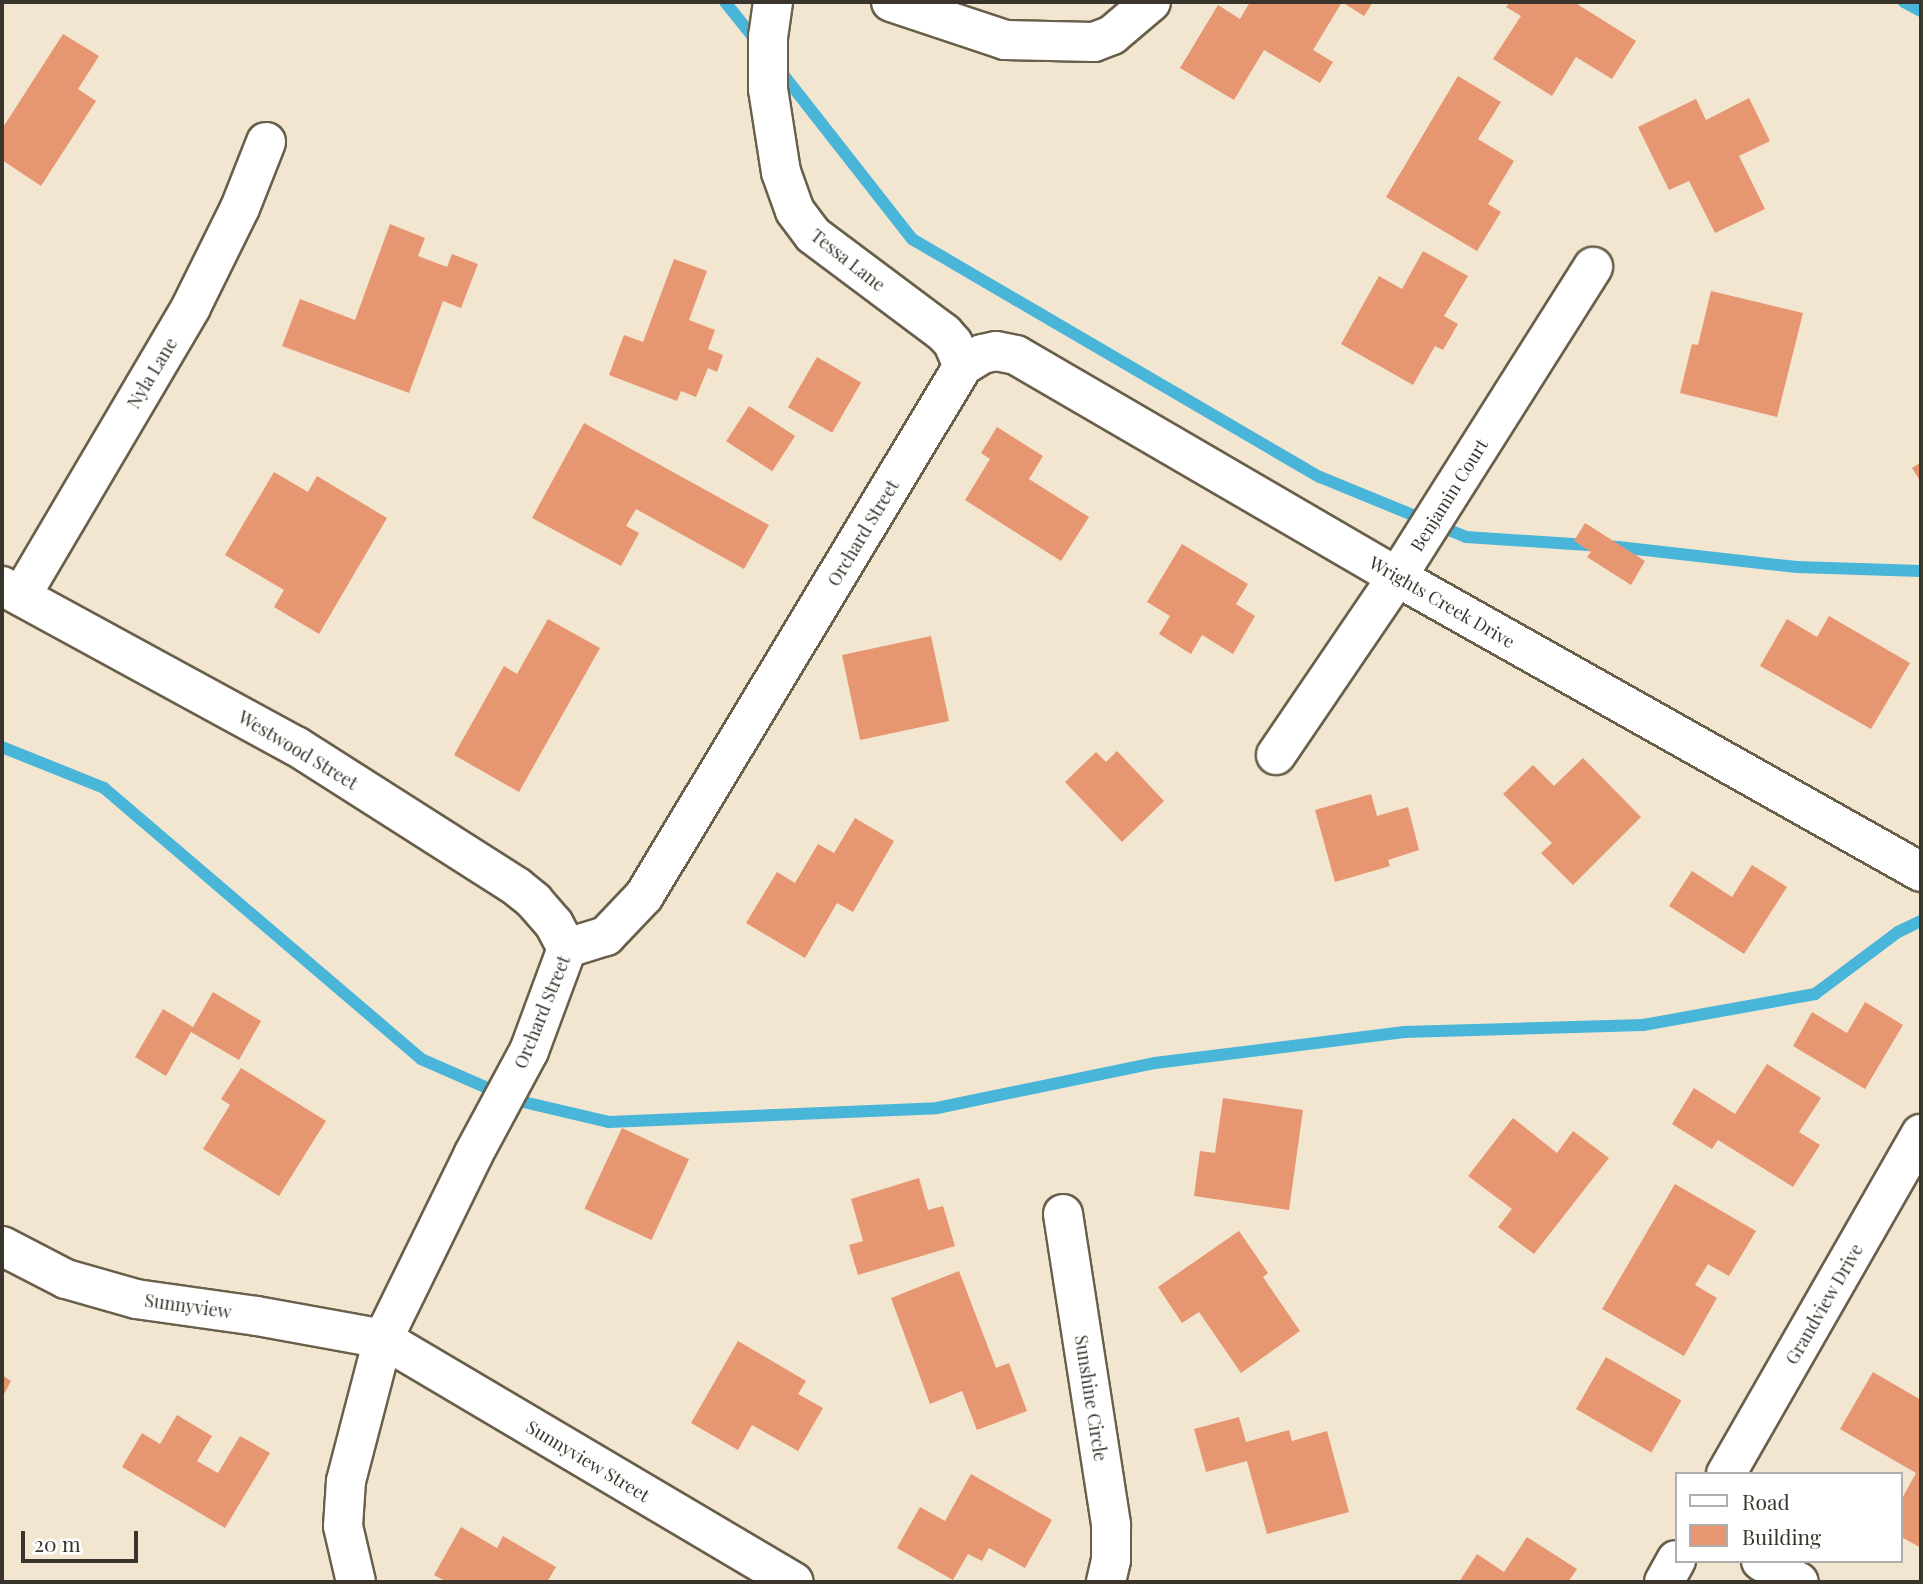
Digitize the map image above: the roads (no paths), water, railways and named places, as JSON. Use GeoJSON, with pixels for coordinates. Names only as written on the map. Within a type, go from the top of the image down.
{"type":"FeatureCollection","features":[{"type":"Feature","properties":{"kind":"street","name":"Tessa Lane"},"geometry":{"type":"LineString","coordinates":[[773,2],[768,36],[768,89],[781,172],[795,211],[813,235],[944,333],[953,343],[962,366]]}},
{"type":"Feature","properties":{"kind":"street"},"geometry":{"type":"LineString","coordinates":[[891,2],[1005,40],[1094,42],[1112,35],[1151,2]]}},
{"type":"Feature","properties":{"kind":"street","name":"Nyla Lane"},"geometry":{"type":"LineString","coordinates":[[11,591],[191,307],[240,208],[266,142]]}},
{"type":"Feature","properties":{"kind":"street","name":"Benjamin Court"},"geometry":{"type":"LineString","coordinates":[[1276,755],[1397,577],[1593,267]]}},
{"type":"Feature","properties":{"kind":"street","name":"Wrights Creek Drive"},"geometry":{"type":"LineString","coordinates":[[962,366],[989,353],[1016,355],[1397,577],[1921,872]]}},
{"type":"Feature","properties":{"kind":"street","name":"Orchard Street"},"geometry":{"type":"LineString","coordinates":[[356,1582],[343,1525],[346,1481],[383,1339],[473,1155],[529,1051],[567,948],[606,936],[644,896],[962,366]]}},
{"type":"Feature","properties":{"kind":"street","name":"Westwood Street"},"geometry":{"type":"LineString","coordinates":[[11,591],[296,746],[505,880],[534,901],[554,924],[567,948]]}},
{"type":"Feature","properties":{"kind":"street","name":"Grandview Drive"},"geometry":{"type":"LineString","coordinates":[[1727,1472],[1921,1134]]}},
{"type":"Feature","properties":{"kind":"street","name":"Sunshine Circle"},"geometry":{"type":"LineString","coordinates":[[1063,1214],[1111,1525],[1111,1560],[1106,1582]]}},
{"type":"Feature","properties":{"kind":"street","name":"Sunnyview"},"geometry":{"type":"LineString","coordinates":[[2,1246],[66,1279],[136,1299],[257,1316],[383,1339]]}},
{"type":"Feature","properties":{"kind":"street","name":"Sunnyview Street"},"geometry":{"type":"LineString","coordinates":[[383,1339],[794,1582]]}},
{"type":"Feature","properties":{"kind":"street"},"geometry":{"type":"LineString","coordinates":[[1664,1582],[1674,1563]]}},
{"type":"Feature","properties":{"kind":"street"},"geometry":{"type":"LineString","coordinates":[[1765,1563],[1799,1582]]}},
{"type":"Feature","properties":{"kind":"waterway"},"geometry":{"type":"LineString","coordinates":[[725,2],[758,43]]}},
{"type":"Feature","properties":{"kind":"waterway"},"geometry":{"type":"LineString","coordinates":[[1904,2],[1921,11]]}},
{"type":"Feature","properties":{"kind":"waterway"},"geometry":{"type":"LineString","coordinates":[[778,68],[912,239],[1320,477],[1466,537],[1618,547],[1797,567],[1921,571]]}},
{"type":"Feature","properties":{"kind":"waterway"},"geometry":{"type":"LineString","coordinates":[[2,747],[104,788],[421,1059],[515,1100],[609,1122],[937,1108],[1155,1063],[1404,1032],[1643,1025],[1815,994],[1898,932],[1921,921]]}}]}
